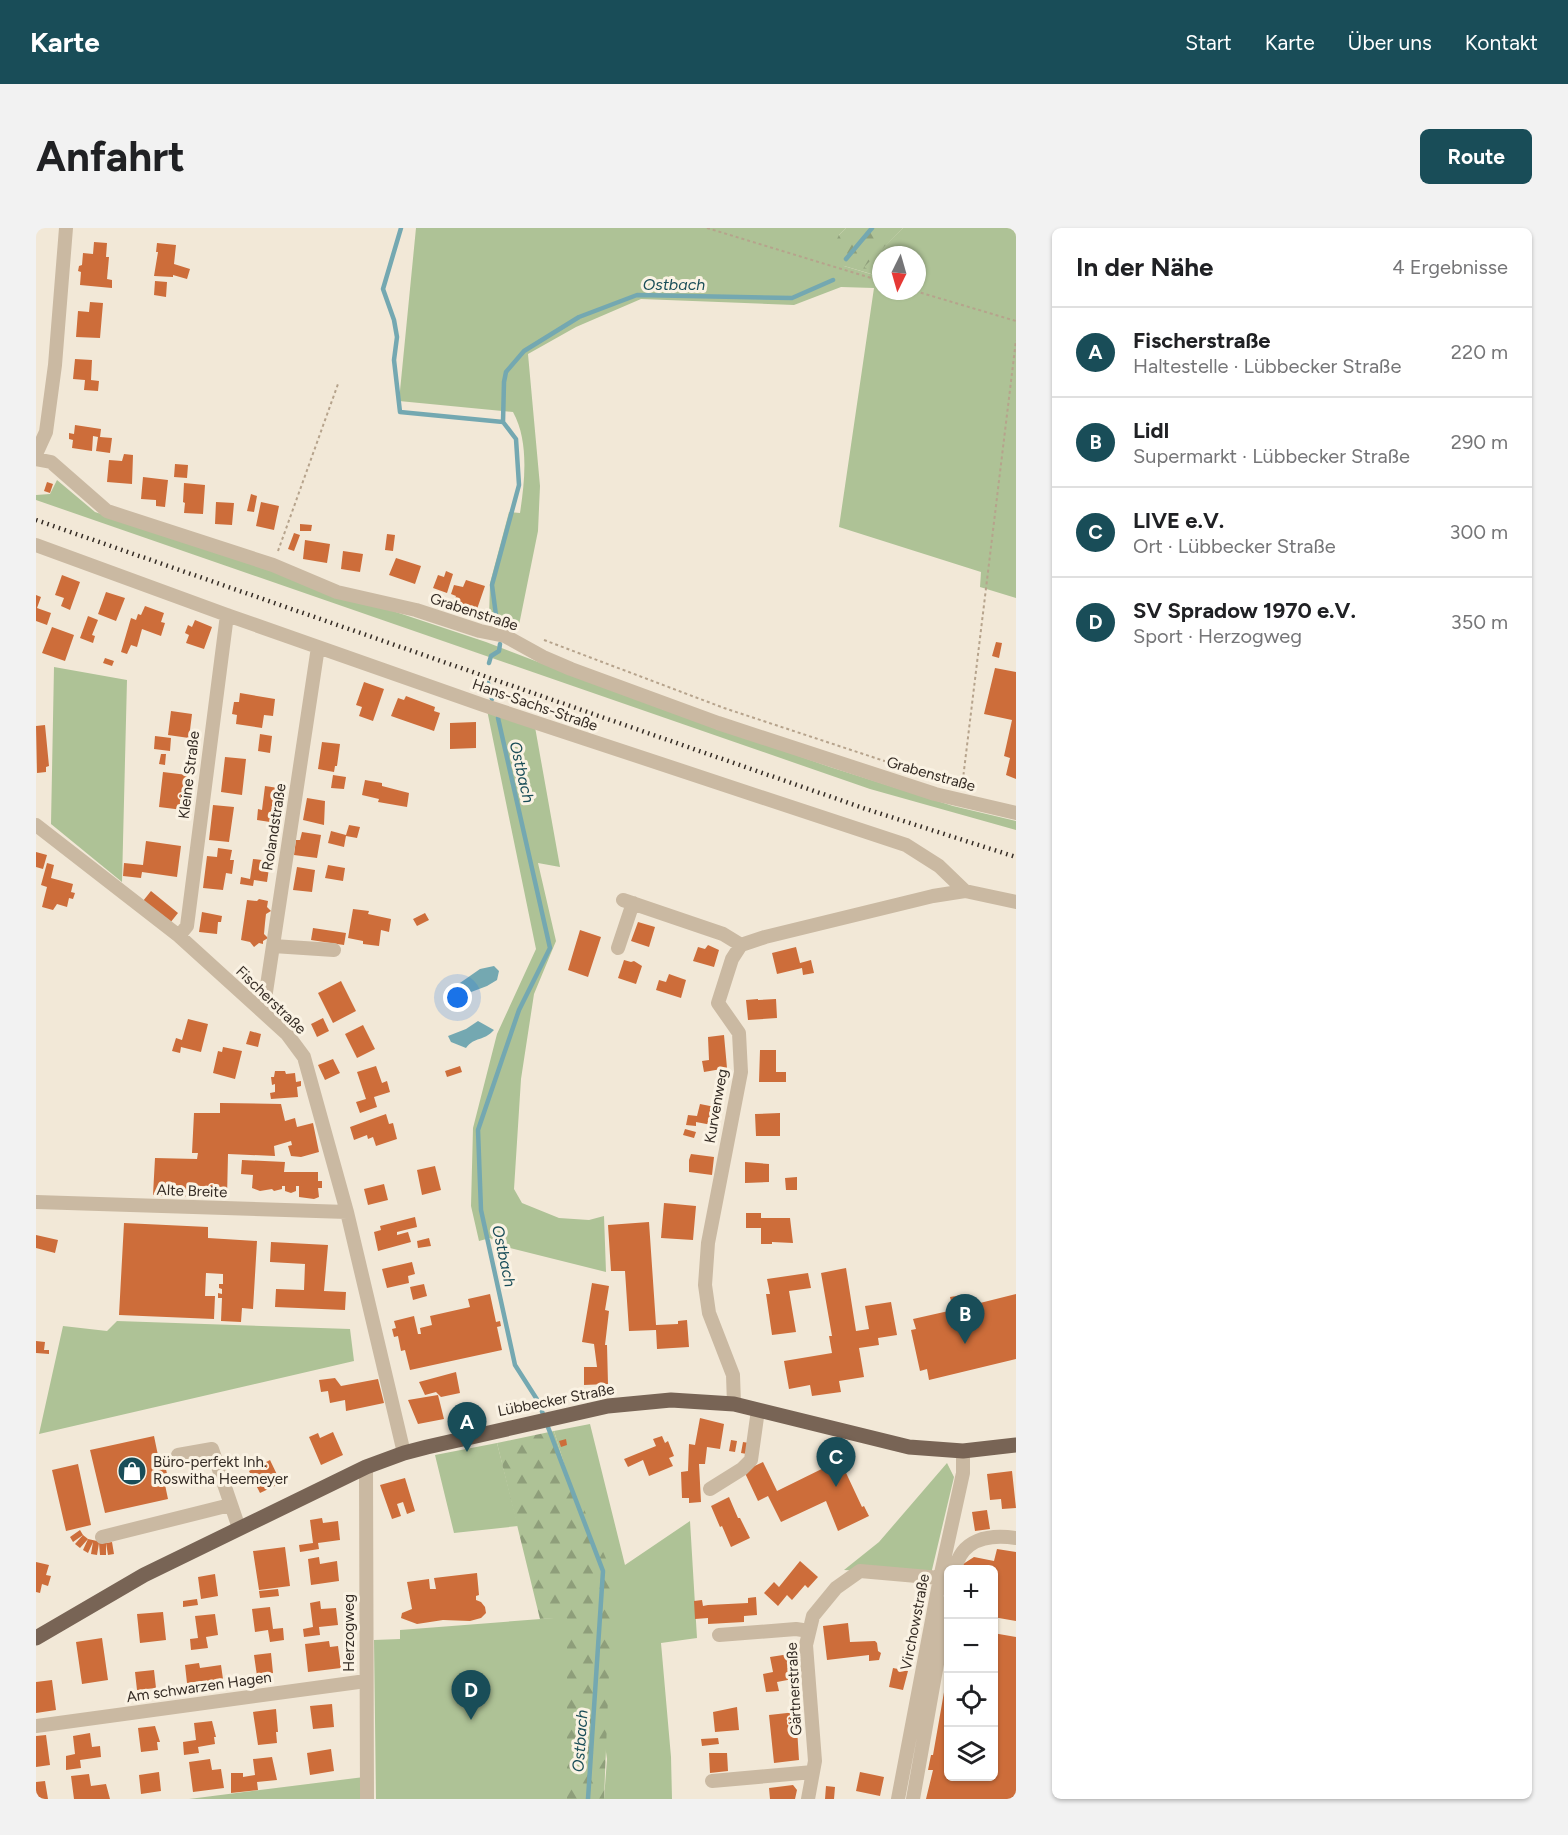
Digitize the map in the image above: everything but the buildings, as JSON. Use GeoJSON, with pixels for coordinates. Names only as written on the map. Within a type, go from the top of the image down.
{"type":"FeatureCollection","features":[{"type":"Feature","properties":{"kind":"main road","name":"Lübbecker Straße"},"geometry":{"type":"LineString","coordinates":[[37,1635],[144,1575],[366,1467],[404,1453],[608,1406],[671,1400],[734,1404],[909,1447],[963,1451],[1016,1445]]}},
{"type":"Feature","properties":{"kind":"street"},"geometry":{"type":"LineString","coordinates":[[36,457],[46,432],[55,365],[66,228]]}},
{"type":"Feature","properties":{"kind":"street","name":"Grabenstraße"},"geometry":{"type":"LineString","coordinates":[[36,457],[51,462],[107,511],[273,566],[337,592],[416,610],[480,631],[505,636],[571,669],[708,719],[935,794],[1016,813]]}},
{"type":"Feature","properties":{"kind":"street","name":"Hans-Sachs-Straße"},"geometry":{"type":"LineString","coordinates":[[36,545],[226,615],[505,712],[906,845],[939,866],[965,891]]}},
{"type":"Feature","properties":{"kind":"street","name":"Kleine Straße"},"geometry":{"type":"LineString","coordinates":[[179,936],[186,926],[226,615]]}},
{"type":"Feature","properties":{"kind":"street","name":"Rolandstraße"},"geometry":{"type":"LineString","coordinates":[[263,1012],[318,647]]}},
{"type":"Feature","properties":{"kind":"street","name":"Fischerstraße"},"geometry":{"type":"LineString","coordinates":[[36,825],[179,936],[287,1034],[304,1057],[347,1212],[404,1453]]}},
{"type":"Feature","properties":{"kind":"street"},"geometry":{"type":"LineString","coordinates":[[933,896],[939,881],[939,866]]}},
{"type":"Feature","properties":{"kind":"street"},"geometry":{"type":"LineString","coordinates":[[618,948],[628,902],[723,934],[741,945],[765,937],[933,896],[965,891],[1016,902]]}},
{"type":"Feature","properties":{"kind":"street","name":"Kurvenweg"},"geometry":{"type":"LineString","coordinates":[[734,1404],[733,1375],[709,1313],[705,1285],[708,1243],[741,1072],[739,1033],[718,1003],[732,959],[741,945]]}},
{"type":"Feature","properties":{"kind":"street"},"geometry":{"type":"LineString","coordinates":[[273,946],[334,950]]}},
{"type":"Feature","properties":{"kind":"street","name":"Alte Breite"},"geometry":{"type":"LineString","coordinates":[[36,1202],[347,1212]]}},
{"type":"Feature","properties":{"kind":"street"},"geometry":{"type":"LineString","coordinates":[[711,1489],[742,1469],[751,1460],[758,1410]]}},
{"type":"Feature","properties":{"kind":"street"},"geometry":{"type":"LineString","coordinates":[[178,1455],[212,1449],[239,1528]]}},
{"type":"Feature","properties":{"kind":"street","name":"Virchowstraße"},"geometry":{"type":"LineString","coordinates":[[897,1799],[963,1473],[963,1451]]}},
{"type":"Feature","properties":{"kind":"street","name":"Herzogweg"},"geometry":{"type":"LineString","coordinates":[[366,1467],[367,1799]]}},
{"type":"Feature","properties":{"kind":"street"},"geometry":{"type":"LineString","coordinates":[[102,1537],[231,1505]]}},
{"type":"Feature","properties":{"kind":"street"},"geometry":{"type":"LineString","coordinates":[[956,1565],[964,1548],[976,1541],[990,1538],[1016,1538]]}},
{"type":"Feature","properties":{"kind":"street","name":"Gärtnerstraße"},"geometry":{"type":"LineString","coordinates":[[808,1799],[815,1761],[806,1645],[813,1616],[836,1588],[860,1571],[940,1578]]}},
{"type":"Feature","properties":{"kind":"street"},"geometry":{"type":"LineString","coordinates":[[913,1799],[945,1619]]}},
{"type":"Feature","properties":{"kind":"street"},"geometry":{"type":"LineString","coordinates":[[719,1635],[796,1629],[809,1631]]}},
{"type":"Feature","properties":{"kind":"street","name":"Am schwarzen Hagen"},"geometry":{"type":"LineString","coordinates":[[36,1725],[366,1681]]}},
{"type":"Feature","properties":{"kind":"street"},"geometry":{"type":"LineString","coordinates":[[712,1781],[813,1772]]}},
{"type":"Feature","properties":{"kind":"path"},"geometry":{"type":"LineString","coordinates":[[707,228],[872,278]]}},
{"type":"Feature","properties":{"kind":"path"},"geometry":{"type":"LineString","coordinates":[[926,294],[1016,321]]}},
{"type":"Feature","properties":{"kind":"path"},"geometry":{"type":"LineString","coordinates":[[961,801],[1016,340]]}},
{"type":"Feature","properties":{"kind":"path"},"geometry":{"type":"LineString","coordinates":[[273,566],[338,384]]}},
{"type":"Feature","properties":{"kind":"green space"},"geometry":{"type":"Polygon","coordinates":[[[416,228],[846,228],[839,235],[844,266],[872,274],[872,288],[841,287],[794,305],[641,299],[576,327],[528,354],[540,486],[538,531],[519,625],[489,619],[490,583],[509,512],[520,513],[522,500],[524,448],[522,435],[513,412],[399,401],[416,228]]]}},
{"type":"Feature","properties":{"kind":"green space"},"geometry":{"type":"Polygon","coordinates":[[[846,228],[903,228],[885,246],[872,246],[872,259],[864,267],[872,274],[844,266],[830,253],[839,235],[846,228]]]}},
{"type":"Feature","properties":{"kind":"green space"},"geometry":{"type":"Polygon","coordinates":[[[903,228],[1016,228],[1016,598],[980,587],[981,572],[839,527],[872,300],[926,300],[926,246],[885,246],[903,228]]]}},
{"type":"Feature","properties":{"kind":"green space"},"geometry":{"type":"Polygon","coordinates":[[[872,258],[872,274],[863,267],[872,258]]]}},
{"type":"Feature","properties":{"kind":"green space"},"geometry":{"type":"Polygon","coordinates":[[[57,480],[95,512],[486,642],[619,693],[830,767],[953,806],[1016,821],[1016,830],[870,789],[36,500],[36,495],[50,494],[57,480]]]}},
{"type":"Feature","properties":{"kind":"green space"},"geometry":{"type":"Polygon","coordinates":[[[54,667],[127,680],[122,882],[51,824],[54,667]]]}},
{"type":"Feature","properties":{"kind":"green space"},"geometry":{"type":"Polygon","coordinates":[[[487,710],[535,727],[560,867],[538,863],[556,941],[534,994],[521,1079],[514,1189],[522,1203],[559,1218],[589,1220],[604,1216],[606,1272],[502,1246],[490,1238],[479,1241],[471,1206],[473,1128],[497,1034],[536,949],[487,710]]]}},
{"type":"Feature","properties":{"kind":"green space"},"geometry":{"type":"Polygon","coordinates":[[[117,1321],[350,1329],[354,1361],[39,1434],[63,1326],[107,1331],[117,1321]]]}},
{"type":"Feature","properties":{"kind":"green space"},"geometry":{"type":"Polygon","coordinates":[[[590,1424],[625,1565],[690,1521],[697,1638],[661,1643],[671,1757],[672,1799],[604,1799],[607,1759],[565,1467],[554,1431],[590,1424]]]}},
{"type":"Feature","properties":{"kind":"green space"},"geometry":{"type":"Polygon","coordinates":[[[554,1431],[565,1467],[613,1574],[604,1799],[567,1799],[567,1618],[540,1619],[497,1443],[554,1431]]]}},
{"type":"Feature","properties":{"kind":"green space"},"geometry":{"type":"Polygon","coordinates":[[[497,1443],[518,1526],[454,1533],[435,1455],[497,1443]]]}},
{"type":"Feature","properties":{"kind":"green space"},"geometry":{"type":"Polygon","coordinates":[[[947,1463],[954,1477],[931,1574],[844,1570],[879,1542],[947,1463]]]}},
{"type":"Feature","properties":{"kind":"green space"},"geometry":{"type":"Polygon","coordinates":[[[567,1617],[567,1799],[376,1799],[374,1640],[400,1639],[400,1630],[567,1617]]]}},
{"type":"Feature","properties":{"kind":"green space"},"geometry":{"type":"Polygon","coordinates":[[[364,1777],[364,1799],[189,1799],[364,1777]]]}},
{"type":"Feature","properties":{"kind":"water"},"geometry":{"type":"Polygon","coordinates":[[[494,966],[499,971],[497,980],[458,997],[457,985],[480,969],[494,966]]]}},
{"type":"Feature","properties":{"kind":"water"},"geometry":{"type":"Polygon","coordinates":[[[478,1021],[494,1030],[466,1048],[451,1042],[448,1036],[478,1021]]]}},
{"type":"Feature","properties":{"kind":"waterway"},"geometry":{"type":"LineString","coordinates":[[401,228],[383,289],[394,320],[397,337],[394,360],[400,412],[503,422]]}},
{"type":"Feature","properties":{"kind":"waterway","name":"Ostbach"},"geometry":{"type":"LineString","coordinates":[[846,259],[872,228]]}},
{"type":"Feature","properties":{"kind":"waterway","name":"Ostbach"},"geometry":{"type":"LineString","coordinates":[[497,623],[492,585],[519,485],[516,439],[503,422],[504,382],[506,372],[524,351],[579,317],[637,295],[792,298],[833,280]]}},
{"type":"Feature","properties":{"kind":"waterway","name":"Ostbach"},"geometry":{"type":"LineString","coordinates":[[489,663],[491,656],[499,651],[500,644]]}},
{"type":"Feature","properties":{"kind":"waterway","name":"Ostbach"},"geometry":{"type":"LineString","coordinates":[[488,683],[492,699]]}},
{"type":"Feature","properties":{"kind":"waterway","name":"Ostbach"},"geometry":{"type":"LineString","coordinates":[[498,718],[550,948],[519,1010],[478,1130],[481,1210],[515,1365],[538,1401],[603,1571],[588,1799]]}},
{"type":"Feature","properties":{"kind":"railway"},"geometry":{"type":"LineString","coordinates":[[36,520],[866,809],[1016,857]]}},
{"type":"Feature","properties":{"kind":"place","name":"Lidl"},"geometry":{"type":"Point","coordinates":[965,1344]}},
{"type":"Feature","properties":{"kind":"place","name":"Fischerstraße"},"geometry":{"type":"Point","coordinates":[467,1452]}},
{"type":"Feature","properties":{"kind":"place","name":"Büro-perfekt Inh. Roswitha Heemeyer"},"geometry":{"type":"Point","coordinates":[132,1471]}},
{"type":"Feature","properties":{"kind":"place","name":"LIVE e.V."},"geometry":{"type":"Point","coordinates":[836,1487]}},
{"type":"Feature","properties":{"kind":"place","name":"SV Spradow 1970 e.V."},"geometry":{"type":"Point","coordinates":[471,1720]}}]}
